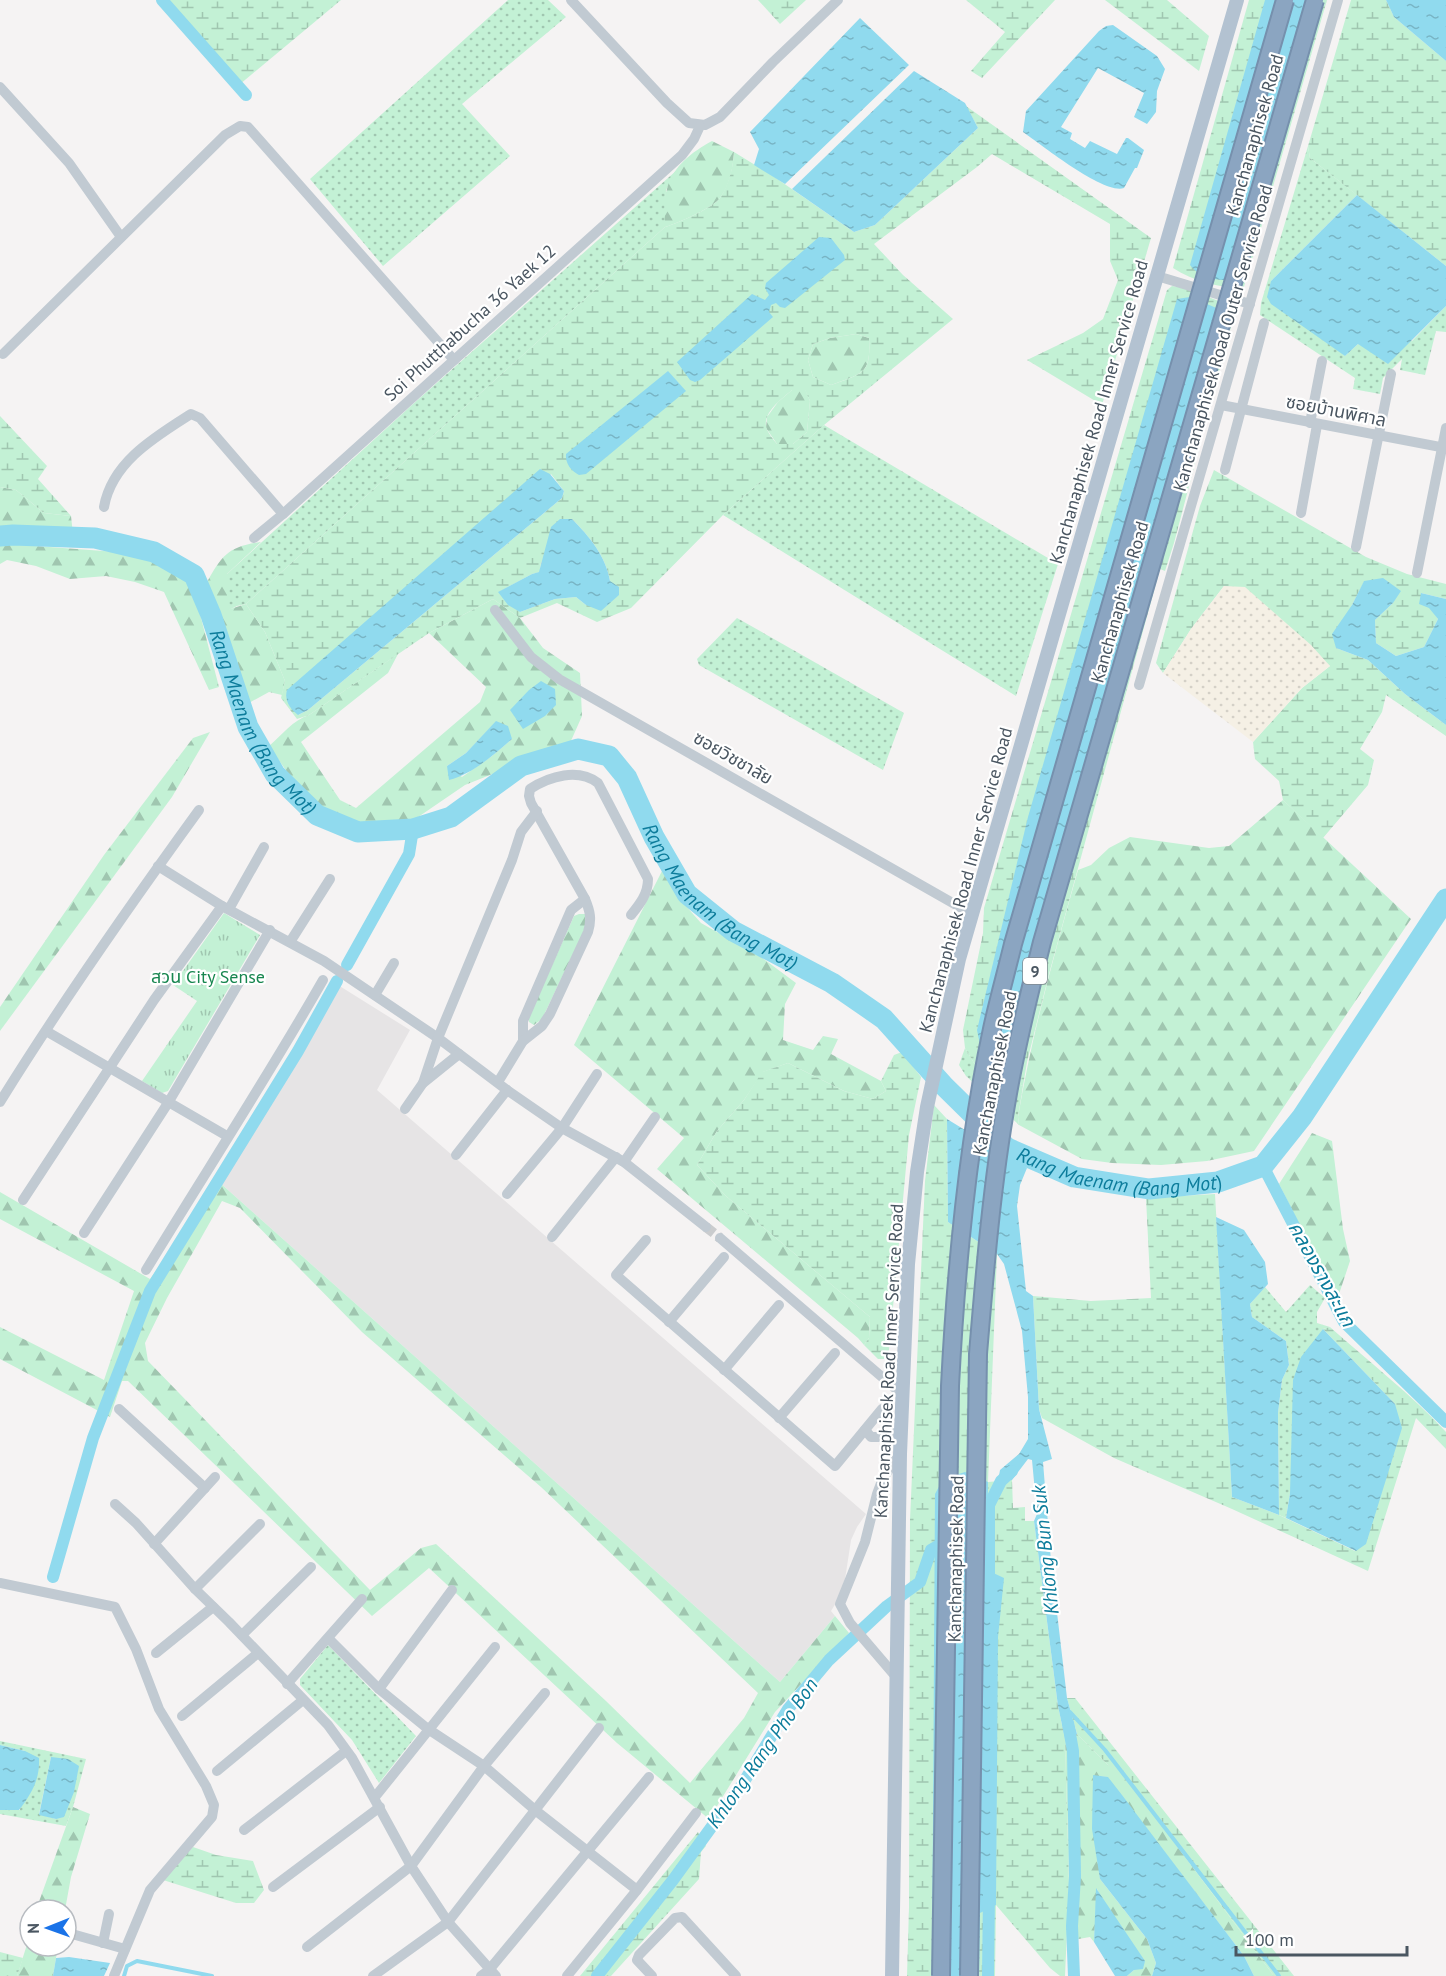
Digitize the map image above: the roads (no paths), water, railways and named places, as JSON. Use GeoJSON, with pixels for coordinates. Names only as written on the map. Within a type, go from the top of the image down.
{"type":"FeatureCollection","features":[{"type":"Feature","properties":{"kind":"highway","name":"Kanchanaphisek Road"},"geometry":{"type":"LineString","coordinates":[[941,1976],[950,1386],[956,1285],[978,1106],[992,1029],[1013,945],[1285,0]]}},
{"type":"Feature","properties":{"kind":"highway","name":"Kanchanaphisek Road"},"geometry":{"type":"LineString","coordinates":[[969,1976],[978,1354],[986,1252],[1007,1100],[1021,1026],[1042,942],[1315,0]]}},
{"type":"Feature","properties":{"kind":"main road","name":"Kanchanaphisek Road Inner Service Road"},"geometry":{"type":"LineString","coordinates":[[892,1976],[900,1454],[895,1433],[903,1395],[908,1264],[917,1172],[927,1107],[956,974],[972,914],[1237,0]]}},
{"type":"Feature","properties":{"kind":"street"},"geometry":{"type":"LineString","coordinates":[[571,0],[667,103],[689,123],[700,126],[720,117],[838,0]]}},
{"type":"Feature","properties":{"kind":"street","name":"Kanchanaphisek Road Outer Service Road"},"geometry":{"type":"LineString","coordinates":[[1139,685],[1338,0]]}},
{"type":"Feature","properties":{"kind":"street"},"geometry":{"type":"LineString","coordinates":[[0,87],[69,163],[122,237]]}},
{"type":"Feature","properties":{"kind":"street"},"geometry":{"type":"LineString","coordinates":[[3,354],[225,135],[234,127],[240,126],[248,127],[454,360]]}},
{"type":"Feature","properties":{"kind":"street","name":"Soi Phutthabucha 36 Yaek 12"},"geometry":{"type":"LineString","coordinates":[[254,538],[682,155],[700,126]]}},
{"type":"Feature","properties":{"kind":"street"},"geometry":{"type":"LineString","coordinates":[[1157,276],[1250,304]]}},
{"type":"Feature","properties":{"kind":"street"},"geometry":{"type":"LineString","coordinates":[[1225,470],[1264,323]]}},
{"type":"Feature","properties":{"kind":"street"},"geometry":{"type":"LineString","coordinates":[[1301,513],[1322,361]]}},
{"type":"Feature","properties":{"kind":"street"},"geometry":{"type":"LineString","coordinates":[[1356,547],[1391,374]]}},
{"type":"Feature","properties":{"kind":"street","name":"ซอยบ้านพิศาล"},"geometry":{"type":"LineString","coordinates":[[1221,405],[1444,448]]}},
{"type":"Feature","properties":{"kind":"street"},"geometry":{"type":"LineString","coordinates":[[104,507],[107,491],[114,478],[142,447],[190,414],[200,418],[283,514]]}},
{"type":"Feature","properties":{"kind":"street"},"geometry":{"type":"LineString","coordinates":[[1417,573],[1444,448],[1446,428]]}},
{"type":"Feature","properties":{"kind":"street","name":"ซอยวิชชาลัย"},"geometry":{"type":"LineString","coordinates":[[495,610],[531,657],[559,679],[972,914]]}},
{"type":"Feature","properties":{"kind":"street"},"geometry":{"type":"LineString","coordinates":[[498,1082],[523,1041],[542,1026],[550,1014],[588,932],[591,914],[585,898],[531,802],[530,789],[540,783],[579,774],[598,783],[648,879],[648,888],[642,902],[631,915]]}},
{"type":"Feature","properties":{"kind":"street"},"geometry":{"type":"LineString","coordinates":[[0,1102],[158,866],[199,810]]}},
{"type":"Feature","properties":{"kind":"street"},"geometry":{"type":"LineString","coordinates":[[405,1109],[423,1083],[438,1038],[512,860],[521,832],[537,811]]}},
{"type":"Feature","properties":{"kind":"street"},"geometry":{"type":"LineString","coordinates":[[22,1200],[154,1000],[226,907],[264,847]]}},
{"type":"Feature","properties":{"kind":"street"},"geometry":{"type":"LineString","coordinates":[[158,866],[324,962],[375,995],[562,1128],[620,1160],[706,1227]]}},
{"type":"Feature","properties":{"kind":"street"},"geometry":{"type":"LineString","coordinates":[[290,942],[330,879]]}},
{"type":"Feature","properties":{"kind":"street"},"geometry":{"type":"LineString","coordinates":[[523,1041],[523,1020],[571,910],[585,898]]}},
{"type":"Feature","properties":{"kind":"street"},"geometry":{"type":"LineString","coordinates":[[84,1233],[168,1103],[270,930]]}},
{"type":"Feature","properties":{"kind":"street"},"geometry":{"type":"LineString","coordinates":[[375,995],[394,963]]}},
{"type":"Feature","properties":{"kind":"street"},"geometry":{"type":"LineString","coordinates":[[146,1270],[227,1136],[276,1062],[323,980]]}},
{"type":"Feature","properties":{"kind":"street"},"geometry":{"type":"LineString","coordinates":[[46,1031],[227,1136]]}},
{"type":"Feature","properties":{"kind":"street"},"geometry":{"type":"LineString","coordinates":[[423,1083],[459,1054]]}},
{"type":"Feature","properties":{"kind":"street"},"geometry":{"type":"LineString","coordinates":[[507,1194],[562,1128],[597,1074]]}},
{"type":"Feature","properties":{"kind":"street"},"geometry":{"type":"LineString","coordinates":[[456,1155],[507,1090]]}},
{"type":"Feature","properties":{"kind":"street"},"geometry":{"type":"LineString","coordinates":[[552,1237],[656,1117]]}},
{"type":"Feature","properties":{"kind":"street"},"geometry":{"type":"LineString","coordinates":[[720,1238],[903,1395]]}},
{"type":"Feature","properties":{"kind":"street"},"geometry":{"type":"LineString","coordinates":[[646,1240],[616,1275],[835,1467],[882,1409]]}},
{"type":"Feature","properties":{"kind":"street"},"geometry":{"type":"LineString","coordinates":[[669,1322],[724,1257]]}},
{"type":"Feature","properties":{"kind":"street"},"geometry":{"type":"LineString","coordinates":[[724,1370],[779,1305]]}},
{"type":"Feature","properties":{"kind":"street"},"geometry":{"type":"LineString","coordinates":[[779,1418],[835,1353]]}},
{"type":"Feature","properties":{"kind":"street"},"geometry":{"type":"LineString","coordinates":[[119,1409],[205,1488]]}},
{"type":"Feature","properties":{"kind":"street"},"geometry":{"type":"LineString","coordinates":[[867,1428],[883,1426],[895,1433]]}},
{"type":"Feature","properties":{"kind":"street"},"geometry":{"type":"LineString","coordinates":[[897,1678],[850,1623],[840,1604],[865,1542],[880,1486],[900,1454]]}},
{"type":"Feature","properties":{"kind":"street"},"geometry":{"type":"LineString","coordinates":[[154,1544],[215,1477]]}},
{"type":"Feature","properties":{"kind":"street"},"geometry":{"type":"LineString","coordinates":[[115,1504],[136,1523],[195,1589],[328,1725],[377,1802],[411,1866],[448,1922],[488,1974],[649,1777]]}},
{"type":"Feature","properties":{"kind":"street"},"geometry":{"type":"LineString","coordinates":[[195,1589],[260,1524]]}},
{"type":"Feature","properties":{"kind":"street"},"geometry":{"type":"LineString","coordinates":[[242,1635],[311,1567]]}},
{"type":"Feature","properties":{"kind":"street"},"geometry":{"type":"LineString","coordinates":[[0,1583],[115,1607],[136,1649],[159,1708],[206,1786],[214,1805],[212,1817],[150,1890],[114,1976]]}},
{"type":"Feature","properties":{"kind":"street"},"geometry":{"type":"LineString","coordinates":[[379,1689],[452,1590]]}},
{"type":"Feature","properties":{"kind":"street"},"geometry":{"type":"LineString","coordinates":[[287,1684],[362,1599]]}},
{"type":"Feature","properties":{"kind":"street"},"geometry":{"type":"LineString","coordinates":[[156,1653],[213,1607]]}},
{"type":"Feature","properties":{"kind":"street"},"geometry":{"type":"LineString","coordinates":[[329,1639],[379,1689],[428,1729],[484,1766],[535,1810],[637,1890]]}},
{"type":"Feature","properties":{"kind":"street"},"geometry":{"type":"LineString","coordinates":[[273,1887],[377,1802],[428,1729],[442,1715],[495,1647]]}},
{"type":"Feature","properties":{"kind":"street"},"geometry":{"type":"LineString","coordinates":[[182,1716],[258,1653]]}},
{"type":"Feature","properties":{"kind":"street"},"geometry":{"type":"LineString","coordinates":[[307,1947],[411,1866],[484,1766],[545,1694]]}},
{"type":"Feature","properties":{"kind":"street"},"geometry":{"type":"LineString","coordinates":[[218,1771],[303,1700]]}},
{"type":"Feature","properties":{"kind":"street"},"geometry":{"type":"LineString","coordinates":[[373,1976],[448,1922],[599,1728]]}},
{"type":"Feature","properties":{"kind":"street"},"geometry":{"type":"LineString","coordinates":[[244,1830],[346,1751]]}},
{"type":"Feature","properties":{"kind":"street"},"geometry":{"type":"LineString","coordinates":[[567,1976],[696,1813]]}},
{"type":"Feature","properties":{"kind":"street"},"geometry":{"type":"LineString","coordinates":[[103,1943],[109,1914]]}},
{"type":"Feature","properties":{"kind":"street"},"geometry":{"type":"LineString","coordinates":[[652,1976],[637,1960],[639,1955],[675,1918],[682,1917],[736,1976]]}},
{"type":"Feature","properties":{"kind":"street"},"geometry":{"type":"LineString","coordinates":[[78,1936],[125,1949]]}},
{"type":"Feature","properties":{"kind":"water"},"geometry":{"type":"Polygon","coordinates":[[[1265,0],[1321,0],[1240,281],[1213,279],[1200,274],[1190,265],[1265,0]]]}},
{"type":"Feature","properties":{"kind":"water"},"geometry":{"type":"Polygon","coordinates":[[[1386,0],[1446,0],[1446,61],[1394,17],[1386,0]]]}},
{"type":"Feature","properties":{"kind":"water"},"geometry":{"type":"Polygon","coordinates":[[[860,18],[909,65],[785,184],[754,165],[759,149],[750,132],[860,18]]]}},
{"type":"Feature","properties":{"kind":"water"},"geometry":{"type":"Polygon","coordinates":[[[1113,25],[1157,56],[1165,69],[1157,91],[1156,112],[1147,124],[1134,117],[1144,93],[1098,68],[1061,127],[1072,133],[1070,139],[1085,148],[1090,141],[1117,154],[1128,138],[1144,150],[1137,168],[1124,188],[1115,188],[1088,177],[1023,132],[1026,111],[1099,31],[1106,26],[1113,25]]]}},
{"type":"Feature","properties":{"kind":"water"},"geometry":{"type":"Polygon","coordinates":[[[914,71],[965,103],[978,128],[875,225],[854,232],[792,189],[914,71]]]}},
{"type":"Feature","properties":{"kind":"water"},"geometry":{"type":"Polygon","coordinates":[[[1357,195],[1446,266],[1446,306],[1388,364],[1358,344],[1345,356],[1271,304],[1267,297],[1271,281],[1357,195]]]}},
{"type":"Feature","properties":{"kind":"water"},"geometry":{"type":"Polygon","coordinates":[[[819,237],[831,238],[844,255],[845,260],[785,308],[776,303],[771,305],[769,312],[773,317],[700,380],[695,382],[690,380],[677,362],[752,294],[765,300],[769,295],[765,288],[766,283],[819,237]]]}},
{"type":"Feature","properties":{"kind":"water"},"geometry":{"type":"Polygon","coordinates":[[[1190,297],[1231,314],[1036,998],[1005,1072],[981,1050],[977,1030],[1028,817],[1177,299],[1190,297]]]}},
{"type":"Feature","properties":{"kind":"water"},"geometry":{"type":"Polygon","coordinates":[[[668,371],[686,391],[586,474],[579,475],[573,471],[568,464],[566,454],[668,371]]]}},
{"type":"Feature","properties":{"kind":"water"},"geometry":{"type":"Polygon","coordinates":[[[540,469],[550,474],[564,491],[562,498],[308,710],[298,715],[292,710],[287,701],[287,690],[540,469]]]}},
{"type":"Feature","properties":{"kind":"water"},"geometry":{"type":"Polygon","coordinates":[[[560,519],[572,519],[590,539],[605,563],[610,581],[619,587],[619,595],[601,611],[586,605],[576,597],[555,599],[520,612],[508,605],[498,592],[539,572],[551,527],[560,519]]]}},
{"type":"Feature","properties":{"kind":"water"},"geometry":{"type":"Polygon","coordinates":[[[1383,578],[1401,591],[1393,603],[1375,620],[1376,643],[1396,656],[1424,647],[1438,619],[1429,608],[1419,604],[1421,593],[1446,599],[1446,725],[1405,694],[1368,660],[1336,648],[1332,634],[1352,605],[1364,581],[1383,578]]]}},
{"type":"Feature","properties":{"kind":"water"},"geometry":{"type":"Polygon","coordinates":[[[541,681],[555,689],[556,705],[545,716],[523,729],[510,710],[541,681]]]}},
{"type":"Feature","properties":{"kind":"water"},"geometry":{"type":"Polygon","coordinates":[[[496,721],[508,726],[512,739],[474,769],[449,780],[447,766],[466,753],[496,721]]]}},
{"type":"Feature","properties":{"kind":"water"},"geometry":{"type":"Polygon","coordinates":[[[947,1119],[1027,1168],[1020,1185],[1017,1206],[1026,1291],[1033,1296],[1039,1409],[1052,1459],[1043,1462],[1051,1561],[1067,1698],[1077,1734],[1065,1739],[1058,1706],[1034,1521],[1037,1514],[1032,1460],[1028,1459],[1012,1480],[998,1481],[1000,1470],[1019,1454],[1028,1439],[1028,1397],[1022,1331],[1004,1264],[997,1254],[948,1222],[947,1119]]]}},
{"type":"Feature","properties":{"kind":"water"},"geometry":{"type":"Polygon","coordinates":[[[1216,1217],[1244,1230],[1265,1262],[1268,1284],[1250,1304],[1252,1317],[1286,1341],[1289,1365],[1282,1380],[1278,1413],[1279,1515],[1232,1497],[1216,1217]]]}},
{"type":"Feature","properties":{"kind":"water"},"geometry":{"type":"Polygon","coordinates":[[[1323,1329],[1395,1404],[1402,1428],[1366,1544],[1356,1551],[1286,1518],[1290,1493],[1293,1380],[1301,1357],[1323,1329]]]}},
{"type":"Feature","properties":{"kind":"water"},"geometry":{"type":"Polygon","coordinates":[[[965,1472],[988,1482],[987,1570],[1004,1578],[998,1637],[996,1905],[980,1913],[979,1976],[932,1976],[935,1494],[943,1479],[965,1472]]]}},
{"type":"Feature","properties":{"kind":"water"},"geometry":{"type":"Polygon","coordinates":[[[0,1745],[25,1751],[39,1758],[34,1786],[19,1810],[0,1810],[0,1745]]]}},
{"type":"Feature","properties":{"kind":"water"},"geometry":{"type":"Polygon","coordinates":[[[51,1757],[68,1759],[79,1766],[74,1792],[64,1817],[56,1819],[39,1815],[51,1757]]]}},
{"type":"Feature","properties":{"kind":"water"},"geometry":{"type":"Polygon","coordinates":[[[1093,1775],[1108,1777],[1244,1956],[1254,1976],[1152,1976],[1156,1963],[1147,1939],[1100,1879],[1092,1829],[1093,1775]]]}},
{"type":"Feature","properties":{"kind":"water"},"geometry":{"type":"Polygon","coordinates":[[[1096,1888],[1145,1961],[1143,1969],[1134,1970],[1127,1976],[1115,1976],[1094,1942],[1096,1888]]]}},
{"type":"Feature","properties":{"kind":"water"},"geometry":{"type":"Polygon","coordinates":[[[56,1958],[76,1958],[110,1963],[104,1976],[53,1976],[56,1958]]]}},
{"type":"Feature","properties":{"kind":"waterway"},"geometry":{"type":"LineString","coordinates":[[162,0],[246,95]]}},
{"type":"Feature","properties":{"kind":"waterway","name":"Rang Maenam (Bang Mot)"},"geometry":{"type":"LineString","coordinates":[[0,536],[95,538],[154,552],[194,575],[211,615],[248,727],[275,774],[317,815],[358,832],[413,829],[451,817],[521,766],[578,749],[609,756],[627,778],[654,837],[687,894],[733,931],[832,983],[884,1019],[944,1086],[1007,1148],[1074,1177],[1149,1189],[1218,1182],[1263,1166],[1302,1117],[1446,899]]}},
{"type":"Feature","properties":{"kind":"waterway"},"geometry":{"type":"LineString","coordinates":[[347,965],[409,854],[413,829]]}},
{"type":"Feature","properties":{"kind":"waterway"},"geometry":{"type":"LineString","coordinates":[[53,1577],[93,1438],[150,1291],[298,1051],[337,981]]}},
{"type":"Feature","properties":{"kind":"waterway","name":"Khlong Bun Suk"},"geometry":{"type":"LineString","coordinates":[[985,1127],[993,1161]]}},
{"type":"Feature","properties":{"kind":"waterway","name":"คลองรางสะแก"},"geometry":{"type":"LineString","coordinates":[[1263,1166],[1344,1322],[1446,1422]]}},
{"type":"Feature","properties":{"kind":"waterway","name":"Khlong Rang Pho Bon"},"geometry":{"type":"LineString","coordinates":[[975,1518],[989,1505],[1001,1481],[1012,1471]]}},
{"type":"Feature","properties":{"kind":"waterway"},"geometry":{"type":"LineString","coordinates":[[989,1505],[989,1588]]}},
{"type":"Feature","properties":{"kind":"waterway","name":"Khlong Rang Pho Bon"},"geometry":{"type":"LineString","coordinates":[[597,1976],[673,1880],[742,1785],[788,1709],[829,1660],[887,1606],[920,1582],[931,1550],[948,1540]]}},
{"type":"Feature","properties":{"kind":"waterway"},"geometry":{"type":"LineString","coordinates":[[1070,1712],[1105,1750],[1279,1976]]}},
{"type":"Feature","properties":{"kind":"waterway","name":"Khlong Bun Suk"},"geometry":{"type":"LineString","coordinates":[[1068,1723],[1073,1751],[1074,1976]]}},
{"type":"Feature","properties":{"kind":"waterway"},"geometry":{"type":"LineString","coordinates":[[988,1976],[989,1893]]}},
{"type":"Feature","properties":{"kind":"waterway"},"geometry":{"type":"LineString","coordinates":[[124,1976],[127,1966],[137,1961],[212,1976]]}},
{"type":"Feature","properties":{"kind":"tunnel"},"geometry":{"type":"LineString","coordinates":[[706,1227],[720,1238]]}},
{"type":"Feature","properties":{"kind":"park label","name":"สวน City Sense"},"geometry":{"type":"Point","coordinates":[208,977]}}]}
